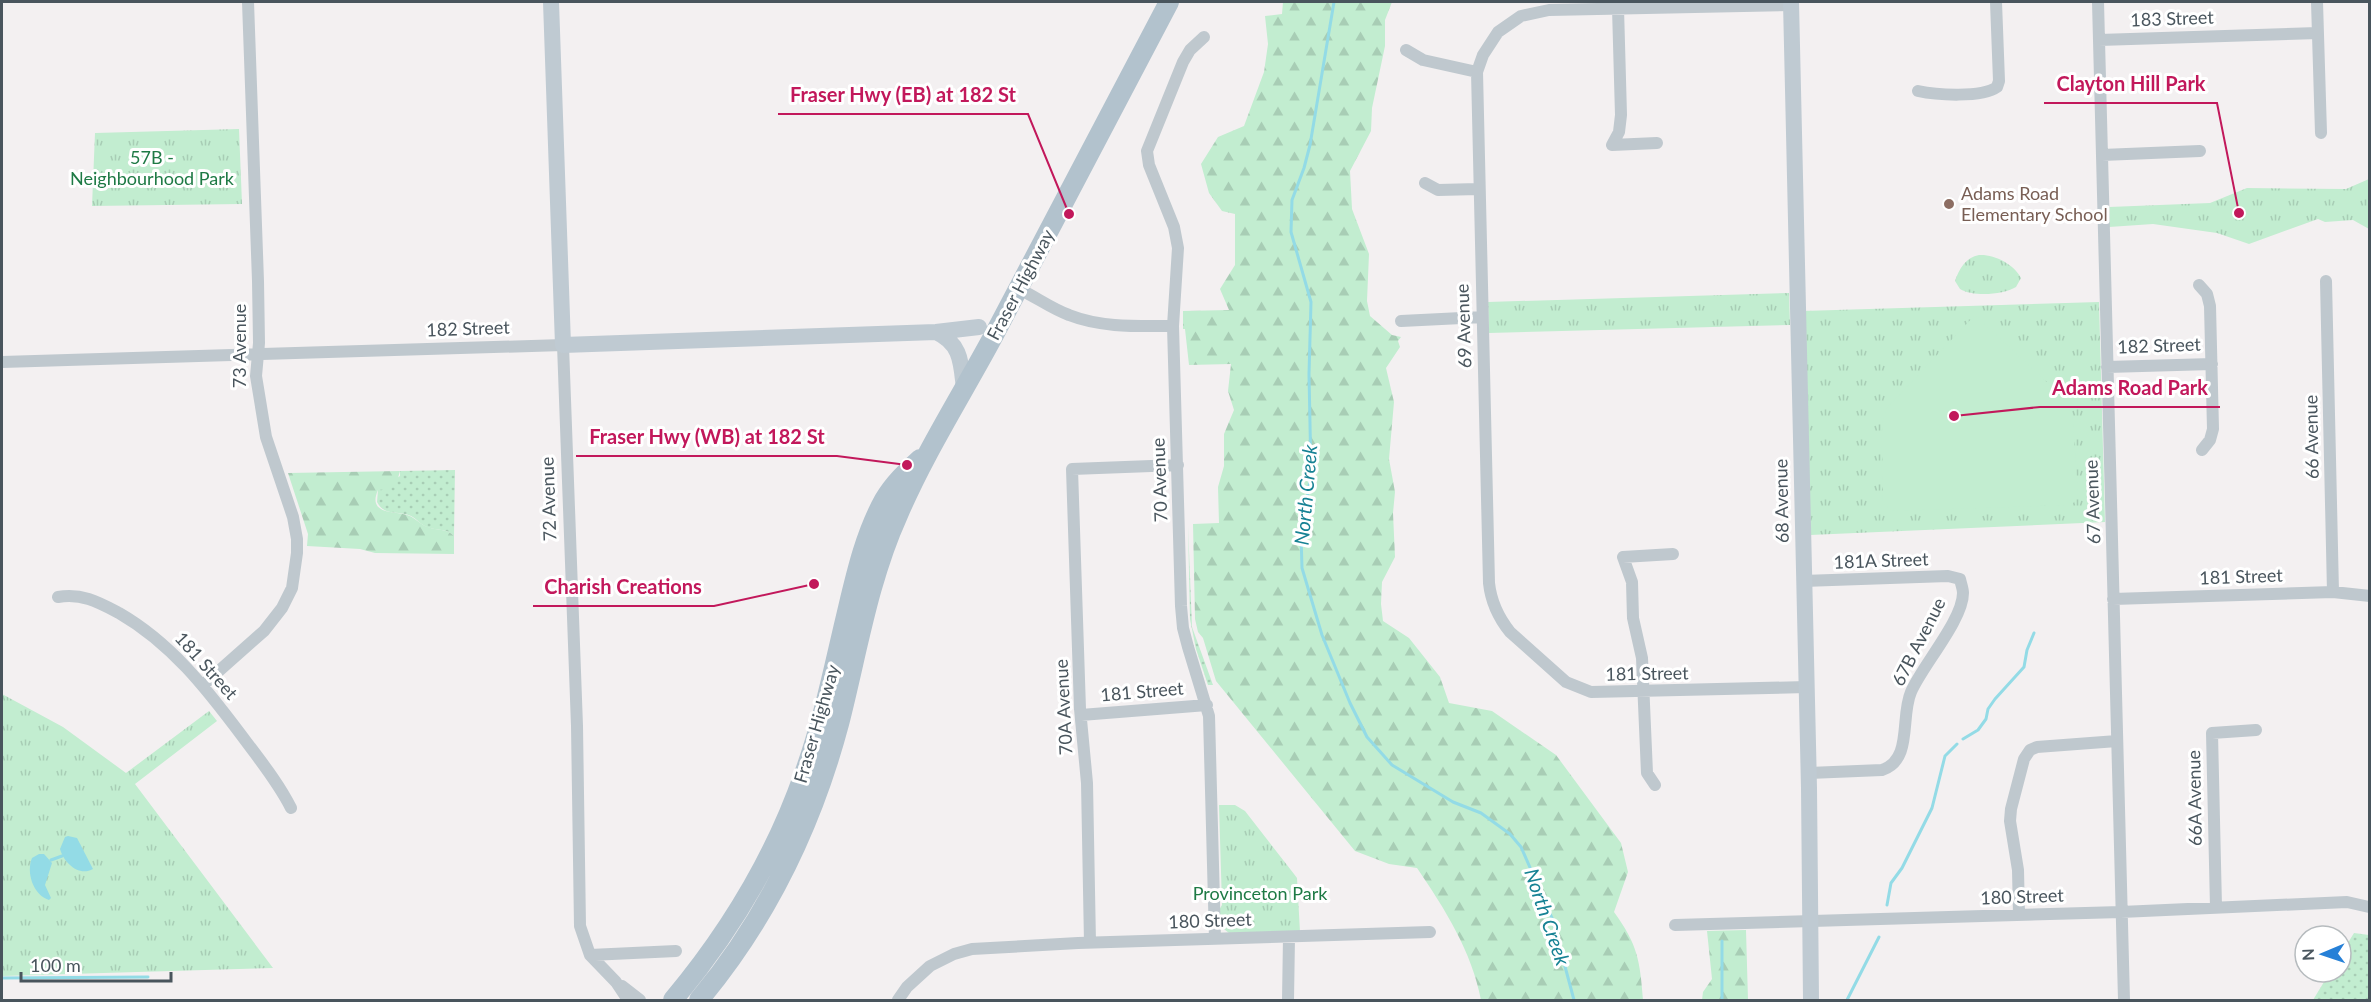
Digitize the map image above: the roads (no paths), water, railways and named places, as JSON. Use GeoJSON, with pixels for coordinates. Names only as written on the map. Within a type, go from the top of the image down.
{"type":"FeatureCollection","features":[{"type":"Feature","properties":{"kind":"main road","name":"Fraser Highway"},"geometry":{"type":"LineString","coordinates":[[699,1000],[724,970],[754,926],[790,859],[809,815],[838,725],[871,593],[898,514],[1169,2]]}},
{"type":"Feature","properties":{"kind":"main road","name":"Fraser Highway"},"geometry":{"type":"LineString","coordinates":[[673,1000],[720,940],[742,906],[775,846],[805,772],[866,544],[884,499],[937,439]]}},
{"type":"Feature","properties":{"kind":"street","name":"73 Avenue"},"geometry":{"type":"LineString","coordinates":[[203,685],[271,624],[288,598],[295,575],[297,539],[292,517],[269,450],[256,376],[258,281],[248,2]]}},
{"type":"Feature","properties":{"kind":"street","name":"72 Avenue"},"geometry":{"type":"LineString","coordinates":[[551,2],[577,726],[580,926],[590,955],[616,982],[640,1000]]}},
{"type":"Feature","properties":{"kind":"street"},"geometry":{"type":"LineString","coordinates":[[1918,91],[1940,95],[1987,92],[1997,87],[1999,81],[1996,2]]}},
{"type":"Feature","properties":{"kind":"street","name":"67 Avenue"},"geometry":{"type":"LineString","coordinates":[[2098,2],[2124,1000]]}},
{"type":"Feature","properties":{"kind":"street"},"geometry":{"type":"LineString","coordinates":[[2317,2],[2320,133]]}},
{"type":"Feature","properties":{"kind":"street"},"geometry":{"type":"LineString","coordinates":[[1657,143],[1612,145],[1619,132],[1621,115],[1618,8],[1791,3]]}},
{"type":"Feature","properties":{"kind":"street","name":"68 Avenue"},"geometry":{"type":"LineString","coordinates":[[1791,3],[1809,773],[1811,1000]]}},
{"type":"Feature","properties":{"kind":"street","name":"69 Avenue"},"geometry":{"type":"LineString","coordinates":[[1510,632],[1494,606],[1489,583],[1477,72],[1490,42],[1509,23],[1535,12],[1618,8]]}},
{"type":"Feature","properties":{"kind":"street","name":"183 Street"},"geometry":{"type":"LineString","coordinates":[[2099,40],[2318,33]]}},
{"type":"Feature","properties":{"kind":"street","name":"70 Avenue"},"geometry":{"type":"LineString","coordinates":[[1204,37],[1190,50],[1183,62],[1147,152],[1149,165],[1174,226],[1178,248],[1173,326],[1183,628],[1209,716],[1215,939]]}},
{"type":"Feature","properties":{"kind":"street"},"geometry":{"type":"LineString","coordinates":[[1406,50],[1423,60],[1477,72]]}},
{"type":"Feature","properties":{"kind":"street"},"geometry":{"type":"LineString","coordinates":[[2102,154],[2200,151]]}},
{"type":"Feature","properties":{"kind":"street"},"geometry":{"type":"LineString","coordinates":[[1425,183],[1438,190],[1478,189]]}},
{"type":"Feature","properties":{"kind":"street","name":"66 Avenue"},"geometry":{"type":"LineString","coordinates":[[2326,281],[2333,592]]}},
{"type":"Feature","properties":{"kind":"street"},"geometry":{"type":"LineString","coordinates":[[2199,285],[2207,294],[2210,306],[2212,364],[2213,429],[2210,440],[2202,450]]}},
{"type":"Feature","properties":{"kind":"street"},"geometry":{"type":"LineString","coordinates":[[1019,289],[1069,315],[1094,322],[1116,325],[1173,326]]}},
{"type":"Feature","properties":{"kind":"street"},"geometry":{"type":"LineString","coordinates":[[1401,321],[1482,317]]}},
{"type":"Feature","properties":{"kind":"street","name":"182 Street"},"geometry":{"type":"LineString","coordinates":[[2,362],[936,332],[980,327]]}},
{"type":"Feature","properties":{"kind":"street"},"geometry":{"type":"LineString","coordinates":[[936,332],[954,344],[961,361],[964,389]]}},
{"type":"Feature","properties":{"kind":"street","name":"182 Street"},"geometry":{"type":"LineString","coordinates":[[2107,367],[2212,364]]}},
{"type":"Feature","properties":{"kind":"street","name":"70A Avenue"},"geometry":{"type":"LineString","coordinates":[[1090,943],[1087,783],[1081,715],[1072,469],[1178,465]]}},
{"type":"Feature","properties":{"kind":"street"},"geometry":{"type":"LineString","coordinates":[[1655,785],[1647,773],[1642,658],[1633,618],[1632,582],[1623,557],[1673,554]]}},
{"type":"Feature","properties":{"kind":"street","name":"181A Street"},"geometry":{"type":"LineString","coordinates":[[1803,581],[1948,576],[1960,579]]}},
{"type":"Feature","properties":{"kind":"street","name":"67B Avenue"},"geometry":{"type":"LineString","coordinates":[[1809,773],[1882,770],[1892,767],[1900,757],[1910,693],[1953,621],[1963,594],[1960,579]]}},
{"type":"Feature","properties":{"kind":"street","name":"181 Street"},"geometry":{"type":"LineString","coordinates":[[2113,599],[2333,592],[2370,596]]}},
{"type":"Feature","properties":{"kind":"street","name":"181 Street"},"geometry":{"type":"LineString","coordinates":[[58,597],[80,595],[98,602],[131,620],[162,643],[203,685],[281,788],[291,808]]}},
{"type":"Feature","properties":{"kind":"street","name":"181 Street"},"geometry":{"type":"LineString","coordinates":[[1510,632],[1566,682],[1577,688],[1602,693],[1807,687]]}},
{"type":"Feature","properties":{"kind":"street","name":"181 Street"},"geometry":{"type":"LineString","coordinates":[[1081,715],[1207,705]]}},
{"type":"Feature","properties":{"kind":"street","name":"66A Avenue"},"geometry":{"type":"LineString","coordinates":[[2216,907],[2212,733],[2256,730]]}},
{"type":"Feature","properties":{"kind":"street"},"geometry":{"type":"LineString","coordinates":[[2019,915],[2018,870],[2010,821],[2024,759],[2030,750],[2037,747],[2117,741]]}},
{"type":"Feature","properties":{"kind":"street","name":"180 Street"},"geometry":{"type":"LineString","coordinates":[[1675,926],[2121,912],[2347,902],[2369,907]]}},
{"type":"Feature","properties":{"kind":"street","name":"180 Street"},"geometry":{"type":"LineString","coordinates":[[898,1000],[920,974],[940,960],[972,949],[1430,932]]}},
{"type":"Feature","properties":{"kind":"street"},"geometry":{"type":"LineString","coordinates":[[1288,1000],[1289,937]]}},
{"type":"Feature","properties":{"kind":"street"},"geometry":{"type":"LineString","coordinates":[[590,955],[676,951]]}},
{"type":"Feature","properties":{"kind":"street","name":"72 Avenue"},"geometry":{"type":"LineString","coordinates":[[616,982],[628,1000]]}},
{"type":"Feature","properties":{"kind":"water"},"geometry":{"type":"Polygon","coordinates":[[[65,837],[77,838],[93,869],[77,870],[65,859],[60,849],[65,837]]]}},
{"type":"Feature","properties":{"kind":"water"},"geometry":{"type":"Polygon","coordinates":[[[44,854],[52,863],[45,885],[51,898],[49,900],[39,893],[32,882],[30,864],[32,858],[44,854]]]}},
{"type":"Feature","properties":{"kind":"waterway","name":"North Creek"},"geometry":{"type":"LineString","coordinates":[[1334,2],[1310,145],[1292,200],[1291,232],[1311,302],[1309,374],[1311,474],[1301,535],[1302,568],[1322,635],[1350,703],[1367,737],[1392,765],[1453,802],[1481,813],[1510,834],[1521,847],[1552,918],[1574,1000]]}},
{"type":"Feature","properties":{"kind":"waterway"},"geometry":{"type":"LineString","coordinates":[[1963,739],[1978,730],[1995,699],[2024,667],[2027,650],[2034,633]]}},
{"type":"Feature","properties":{"kind":"waterway"},"geometry":{"type":"LineString","coordinates":[[1887,905],[1891,883],[1902,868],[1932,808],[1945,756],[1957,744]]}},
{"type":"Feature","properties":{"kind":"waterway"},"geometry":{"type":"LineString","coordinates":[[51,860],[62,856]]}},
{"type":"Feature","properties":{"kind":"waterway"},"geometry":{"type":"LineString","coordinates":[[1847,1000],[1879,937]]}},
{"type":"Feature","properties":{"kind":"waterway"},"geometry":{"type":"LineString","coordinates":[[1722,941],[1722,1000]]}},
{"type":"Feature","properties":{"kind":"waterway"},"geometry":{"type":"LineString","coordinates":[[2,978],[148,977]]}},
{"type":"Feature","properties":{"kind":"place","name":"Adams Road Elementary School"},"geometry":{"type":"Point","coordinates":[1949,204]}},
{"type":"Feature","properties":{"kind":"place","name":"Clayton Hill Park"},"geometry":{"type":"Point","coordinates":[2239,213]}},
{"type":"Feature","properties":{"kind":"place","name":"Fraser Hwy (EB) at 182 St"},"geometry":{"type":"Point","coordinates":[1069,214]}},
{"type":"Feature","properties":{"kind":"place","name":"Adams Road Park"},"geometry":{"type":"Point","coordinates":[1954,416]}},
{"type":"Feature","properties":{"kind":"place","name":"Fraser Hwy (WB) at 182 St"},"geometry":{"type":"Point","coordinates":[907,465]}},
{"type":"Feature","properties":{"kind":"place","name":"Charish Creations"},"geometry":{"type":"Point","coordinates":[814,584]}},
{"type":"Feature","properties":{"kind":"park label","name":"57B - Neighbourhood Park"},"geometry":{"type":"Point","coordinates":[152,168]}},
{"type":"Feature","properties":{"kind":"park label","name":"Provinceton Park"},"geometry":{"type":"Point","coordinates":[1260,894]}}]}
